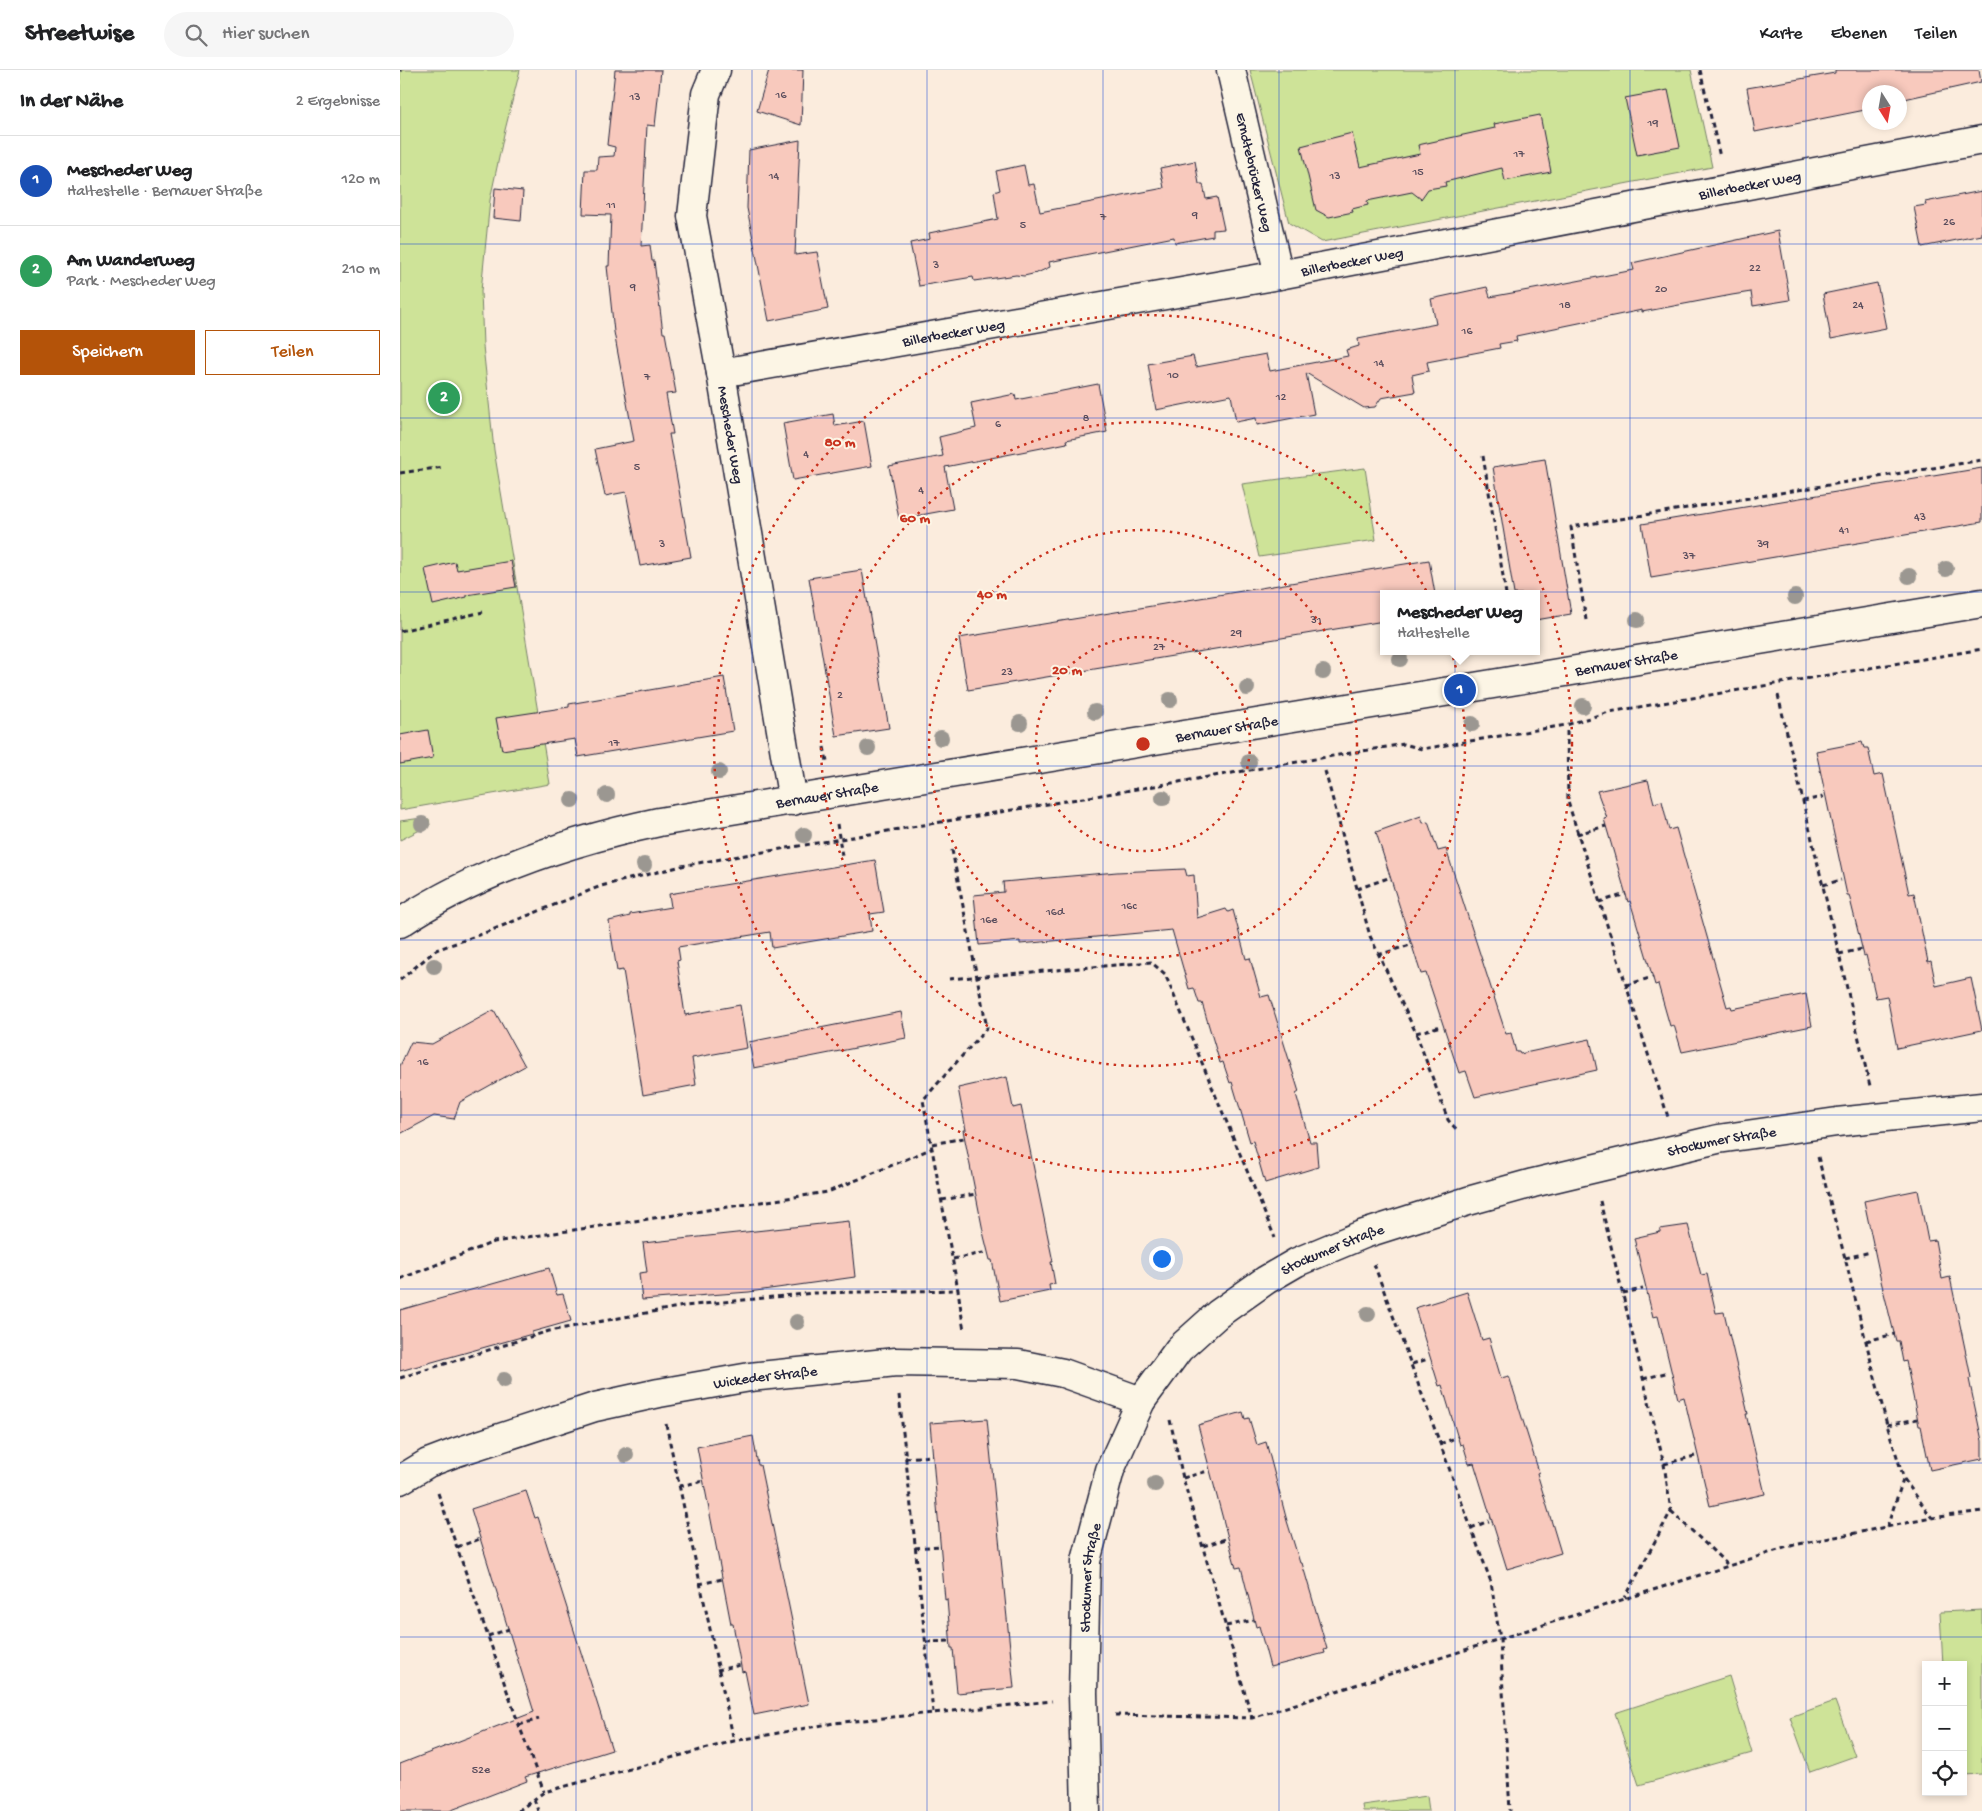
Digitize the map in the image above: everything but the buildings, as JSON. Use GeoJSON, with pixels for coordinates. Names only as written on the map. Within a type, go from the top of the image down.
{"type":"FeatureCollection","features":[{"type":"Feature","properties":{"kind":"street","name":"Mescheder Weg"},"geometry":{"type":"LineString","coordinates":[[716,70],[706,94],[692,216],[721,373],[794,801]]}},
{"type":"Feature","properties":{"kind":"street","name":"Erndtebrücker Weg"},"geometry":{"type":"LineString","coordinates":[[1231,70],[1279,275]]}},
{"type":"Feature","properties":{"kind":"street","name":"Billerbecker Weg"},"geometry":{"type":"LineString","coordinates":[[721,373],[1279,275],[1982,140]]}},
{"type":"Feature","properties":{"kind":"street","name":"Bernauer Straße"},"geometry":{"type":"LineString","coordinates":[[400,923],[424,908],[529,859],[622,830],[659,822],[1982,603]]}},
{"type":"Feature","properties":{"kind":"street","name":"Stockumer Straße"},"geometry":{"type":"LineString","coordinates":[[1086,1811],[1083,1693],[1086,1561],[1110,1470],[1141,1401],[1179,1349],[1218,1314],[1266,1280],[1297,1262],[1364,1234],[1468,1201],[1533,1183],[1718,1139],[1837,1122],[1982,1107]]}},
{"type":"Feature","properties":{"kind":"street","name":"Wickeder Straße"},"geometry":{"type":"LineString","coordinates":[[400,1480],[428,1463],[595,1407],[659,1393],[750,1377],[896,1362],[1018,1364],[1063,1373],[1141,1401]]}},
{"type":"Feature","properties":{"kind":"path"},"geometry":{"type":"LineString","coordinates":[[1700,70],[1721,164]]}},
{"type":"Feature","properties":{"kind":"path"},"geometry":{"type":"LineString","coordinates":[[1483,456],[1505,590]]}},
{"type":"Feature","properties":{"kind":"path"},"geometry":{"type":"LineString","coordinates":[[1586,620],[1571,527],[1982,460]]}},
{"type":"Feature","properties":{"kind":"path"},"geometry":{"type":"LineString","coordinates":[[400,473],[444,467]]}},
{"type":"Feature","properties":{"kind":"path"},"geometry":{"type":"LineString","coordinates":[[400,631],[483,612]]}},
{"type":"Feature","properties":{"kind":"path"},"geometry":{"type":"LineString","coordinates":[[400,980],[436,950],[487,932],[601,886],[686,865],[1404,744],[1422,749],[1566,725],[1609,712],[1982,649]]}},
{"type":"Feature","properties":{"kind":"path"},"geometry":{"type":"LineString","coordinates":[[1778,695],[1870,1087]]}},
{"type":"Feature","properties":{"kind":"path"},"geometry":{"type":"LineString","coordinates":[[1567,731],[1568,802],[1669,1120]]}},
{"type":"Feature","properties":{"kind":"path"},"geometry":{"type":"LineString","coordinates":[[824,747],[827,765]]}},
{"type":"Feature","properties":{"kind":"path"},"geometry":{"type":"LineString","coordinates":[[1325,771],[1370,936],[1416,1034],[1448,1120],[1458,1131]]}},
{"type":"Feature","properties":{"kind":"path"},"geometry":{"type":"LineString","coordinates":[[1803,801],[1823,796]]}},
{"type":"Feature","properties":{"kind":"path"},"geometry":{"type":"LineString","coordinates":[[837,824],[842,856]]}},
{"type":"Feature","properties":{"kind":"path"},"geometry":{"type":"LineString","coordinates":[[1578,834],[1606,826]]}},
{"type":"Feature","properties":{"kind":"path"},"geometry":{"type":"LineString","coordinates":[[952,850],[987,1028],[923,1100],[953,1259],[968,1364]]}},
{"type":"Feature","properties":{"kind":"path"},"geometry":{"type":"LineString","coordinates":[[1357,889],[1388,878]]}},
{"type":"Feature","properties":{"kind":"path"},"geometry":{"type":"LineString","coordinates":[[1823,885],[1841,880]]}},
{"type":"Feature","properties":{"kind":"path"},"geometry":{"type":"LineString","coordinates":[[1599,902],[1626,894]]}},
{"type":"Feature","properties":{"kind":"path"},"geometry":{"type":"LineString","coordinates":[[1378,955],[1410,946]]}},
{"type":"Feature","properties":{"kind":"path"},"geometry":{"type":"LineString","coordinates":[[1839,954],[1862,949]]}},
{"type":"Feature","properties":{"kind":"path"},"geometry":{"type":"LineString","coordinates":[[949,978],[1151,962],[1165,974],[1276,1239]]}},
{"type":"Feature","properties":{"kind":"path"},"geometry":{"type":"LineString","coordinates":[[1626,985],[1653,977]]}},
{"type":"Feature","properties":{"kind":"path"},"geometry":{"type":"LineString","coordinates":[[1416,1034],[1441,1026]]}},
{"type":"Feature","properties":{"kind":"path"},"geometry":{"type":"LineString","coordinates":[[400,1280],[494,1242],[828,1192],[932,1146],[964,1138]]}},
{"type":"Feature","properties":{"kind":"path"},"geometry":{"type":"LineString","coordinates":[[1816,1152],[1887,1425],[1904,1480],[1932,1518]]}},
{"type":"Feature","properties":{"kind":"path"},"geometry":{"type":"LineString","coordinates":[[942,1200],[976,1194]]}},
{"type":"Feature","properties":{"kind":"path"},"geometry":{"type":"LineString","coordinates":[[1600,1198],[1664,1464],[1671,1511],[1625,1599]]}},
{"type":"Feature","properties":{"kind":"path"},"geometry":{"type":"LineString","coordinates":[[953,1259],[988,1252]]}},
{"type":"Feature","properties":{"kind":"path"},"geometry":{"type":"LineString","coordinates":[[1845,1258],[1871,1252]]}},
{"type":"Feature","properties":{"kind":"path"},"geometry":{"type":"LineString","coordinates":[[1372,1258],[1491,1582],[1500,1639],[1510,1811]]}},
{"type":"Feature","properties":{"kind":"path"},"geometry":{"type":"LineString","coordinates":[[1624,1293],[1643,1289]]}},
{"type":"Feature","properties":{"kind":"path"},"geometry":{"type":"LineString","coordinates":[[400,1378],[549,1331],[684,1306],[814,1293],[958,1290]]}},
{"type":"Feature","properties":{"kind":"path"},"geometry":{"type":"LineString","coordinates":[[1866,1341],[1895,1334]]}},
{"type":"Feature","properties":{"kind":"path"},"geometry":{"type":"LineString","coordinates":[[1412,1364],[1428,1359]]}},
{"type":"Feature","properties":{"kind":"path"},"geometry":{"type":"LineString","coordinates":[[896,1362],[904,1458],[933,1712]]}},
{"type":"Feature","properties":{"kind":"path"},"geometry":{"type":"LineString","coordinates":[[1643,1380],[1669,1372]]}},
{"type":"Feature","properties":{"kind":"path"},"geometry":{"type":"LineString","coordinates":[[659,1393],[717,1670],[734,1741]]}},
{"type":"Feature","properties":{"kind":"path"},"geometry":{"type":"LineString","coordinates":[[1169,1418],[1183,1478],[1252,1718]]}},
{"type":"Feature","properties":{"kind":"path"},"geometry":{"type":"LineString","coordinates":[[1887,1425],[1917,1419]]}},
{"type":"Feature","properties":{"kind":"path"},"geometry":{"type":"LineString","coordinates":[[1440,1444],[1458,1437]]}},
{"type":"Feature","properties":{"kind":"path"},"geometry":{"type":"LineString","coordinates":[[904,1458],[933,1456]]}},
{"type":"Feature","properties":{"kind":"path"},"geometry":{"type":"LineString","coordinates":[[1664,1464],[1695,1456]]}},
{"type":"Feature","properties":{"kind":"path"},"geometry":{"type":"LineString","coordinates":[[428,1463],[518,1725],[544,1792]]}},
{"type":"Feature","properties":{"kind":"path"},"geometry":{"type":"LineString","coordinates":[[1183,1478],[1208,1471]]}},
{"type":"Feature","properties":{"kind":"path"},"geometry":{"type":"LineString","coordinates":[[1886,1527],[1904,1480]]}},
{"type":"Feature","properties":{"kind":"path"},"geometry":{"type":"LineString","coordinates":[[679,1486],[704,1481]]}},
{"type":"Feature","properties":{"kind":"path"},"geometry":{"type":"LineString","coordinates":[[1671,1511],[1729,1566]]}},
{"type":"Feature","properties":{"kind":"path"},"geometry":{"type":"LineString","coordinates":[[1110,1715],[1252,1718],[1794,1544],[1932,1518],[1982,1511]]}},
{"type":"Feature","properties":{"kind":"path"},"geometry":{"type":"LineString","coordinates":[[1471,1528],[1489,1521]]}},
{"type":"Feature","properties":{"kind":"path"},"geometry":{"type":"LineString","coordinates":[[457,1547],[480,1539]]}},
{"type":"Feature","properties":{"kind":"path"},"geometry":{"type":"LineString","coordinates":[[1203,1546],[1226,1539]]}},
{"type":"Feature","properties":{"kind":"path"},"geometry":{"type":"LineString","coordinates":[[914,1548],[941,1546]]}},
{"type":"Feature","properties":{"kind":"path"},"geometry":{"type":"LineString","coordinates":[[699,1584],[723,1579]]}},
{"type":"Feature","properties":{"kind":"path"},"geometry":{"type":"LineString","coordinates":[[1226,1626],[1254,1620]]}},
{"type":"Feature","properties":{"kind":"path"},"geometry":{"type":"LineString","coordinates":[[488,1636],[509,1628]]}},
{"type":"Feature","properties":{"kind":"path"},"geometry":{"type":"LineString","coordinates":[[926,1642],[950,1641]]}},
{"type":"Feature","properties":{"kind":"path"},"geometry":{"type":"LineString","coordinates":[[717,1670],[741,1665]]}},
{"type":"Feature","properties":{"kind":"path"},"geometry":{"type":"LineString","coordinates":[[518,1811],[544,1792],[734,1741],[834,1723],[1053,1701]]}},
{"type":"Feature","properties":{"kind":"path"},"geometry":{"type":"LineString","coordinates":[[518,1725],[539,1719]]}},
{"type":"Feature","properties":{"kind":"path"},"geometry":{"type":"LineString","coordinates":[[534,1799],[538,1811]]}},
{"type":"Feature","properties":{"kind":"green space"},"geometry":{"type":"Polygon","coordinates":[[[400,70],[520,70],[490,200],[481,291],[483,346],[494,450],[550,784],[400,810],[400,70]]]}},
{"type":"Feature","properties":{"kind":"green space"},"geometry":{"type":"Polygon","coordinates":[[[1250,70],[1691,70],[1712,167],[1322,242],[1289,223],[1250,70]]]}},
{"type":"Feature","properties":{"kind":"green space"},"geometry":{"type":"Polygon","coordinates":[[[1365,468],[1376,540],[1259,557],[1242,484],[1365,468]]]}},
{"type":"Feature","properties":{"kind":"green space"},"geometry":{"type":"Polygon","coordinates":[[[429,819],[430,825],[400,840],[400,821],[429,819]]]}},
{"type":"Feature","properties":{"kind":"green space"},"geometry":{"type":"Polygon","coordinates":[[[1982,1610],[1982,1774],[1967,1775],[1967,1661],[1943,1661],[1940,1612],[1982,1610]]]}},
{"type":"Feature","properties":{"kind":"green space"},"geometry":{"type":"Polygon","coordinates":[[[1729,1676],[1752,1753],[1639,1785],[1615,1713],[1729,1676]]]}},
{"type":"Feature","properties":{"kind":"green space"},"geometry":{"type":"Polygon","coordinates":[[[1835,1701],[1855,1756],[1810,1772],[1790,1717],[1835,1701]]]}},
{"type":"Feature","properties":{"kind":"green space"},"geometry":{"type":"Polygon","coordinates":[[[1427,1796],[1429,1811],[1363,1811],[1362,1805],[1427,1796]]]}},
{"type":"Feature","properties":{"kind":"place","name":"Am Wanderweg"},"geometry":{"type":"Point","coordinates":[444,398]}},
{"type":"Feature","properties":{"kind":"place","name":"Mescheder Weg"},"geometry":{"type":"Point","coordinates":[1460,690]}}]}
